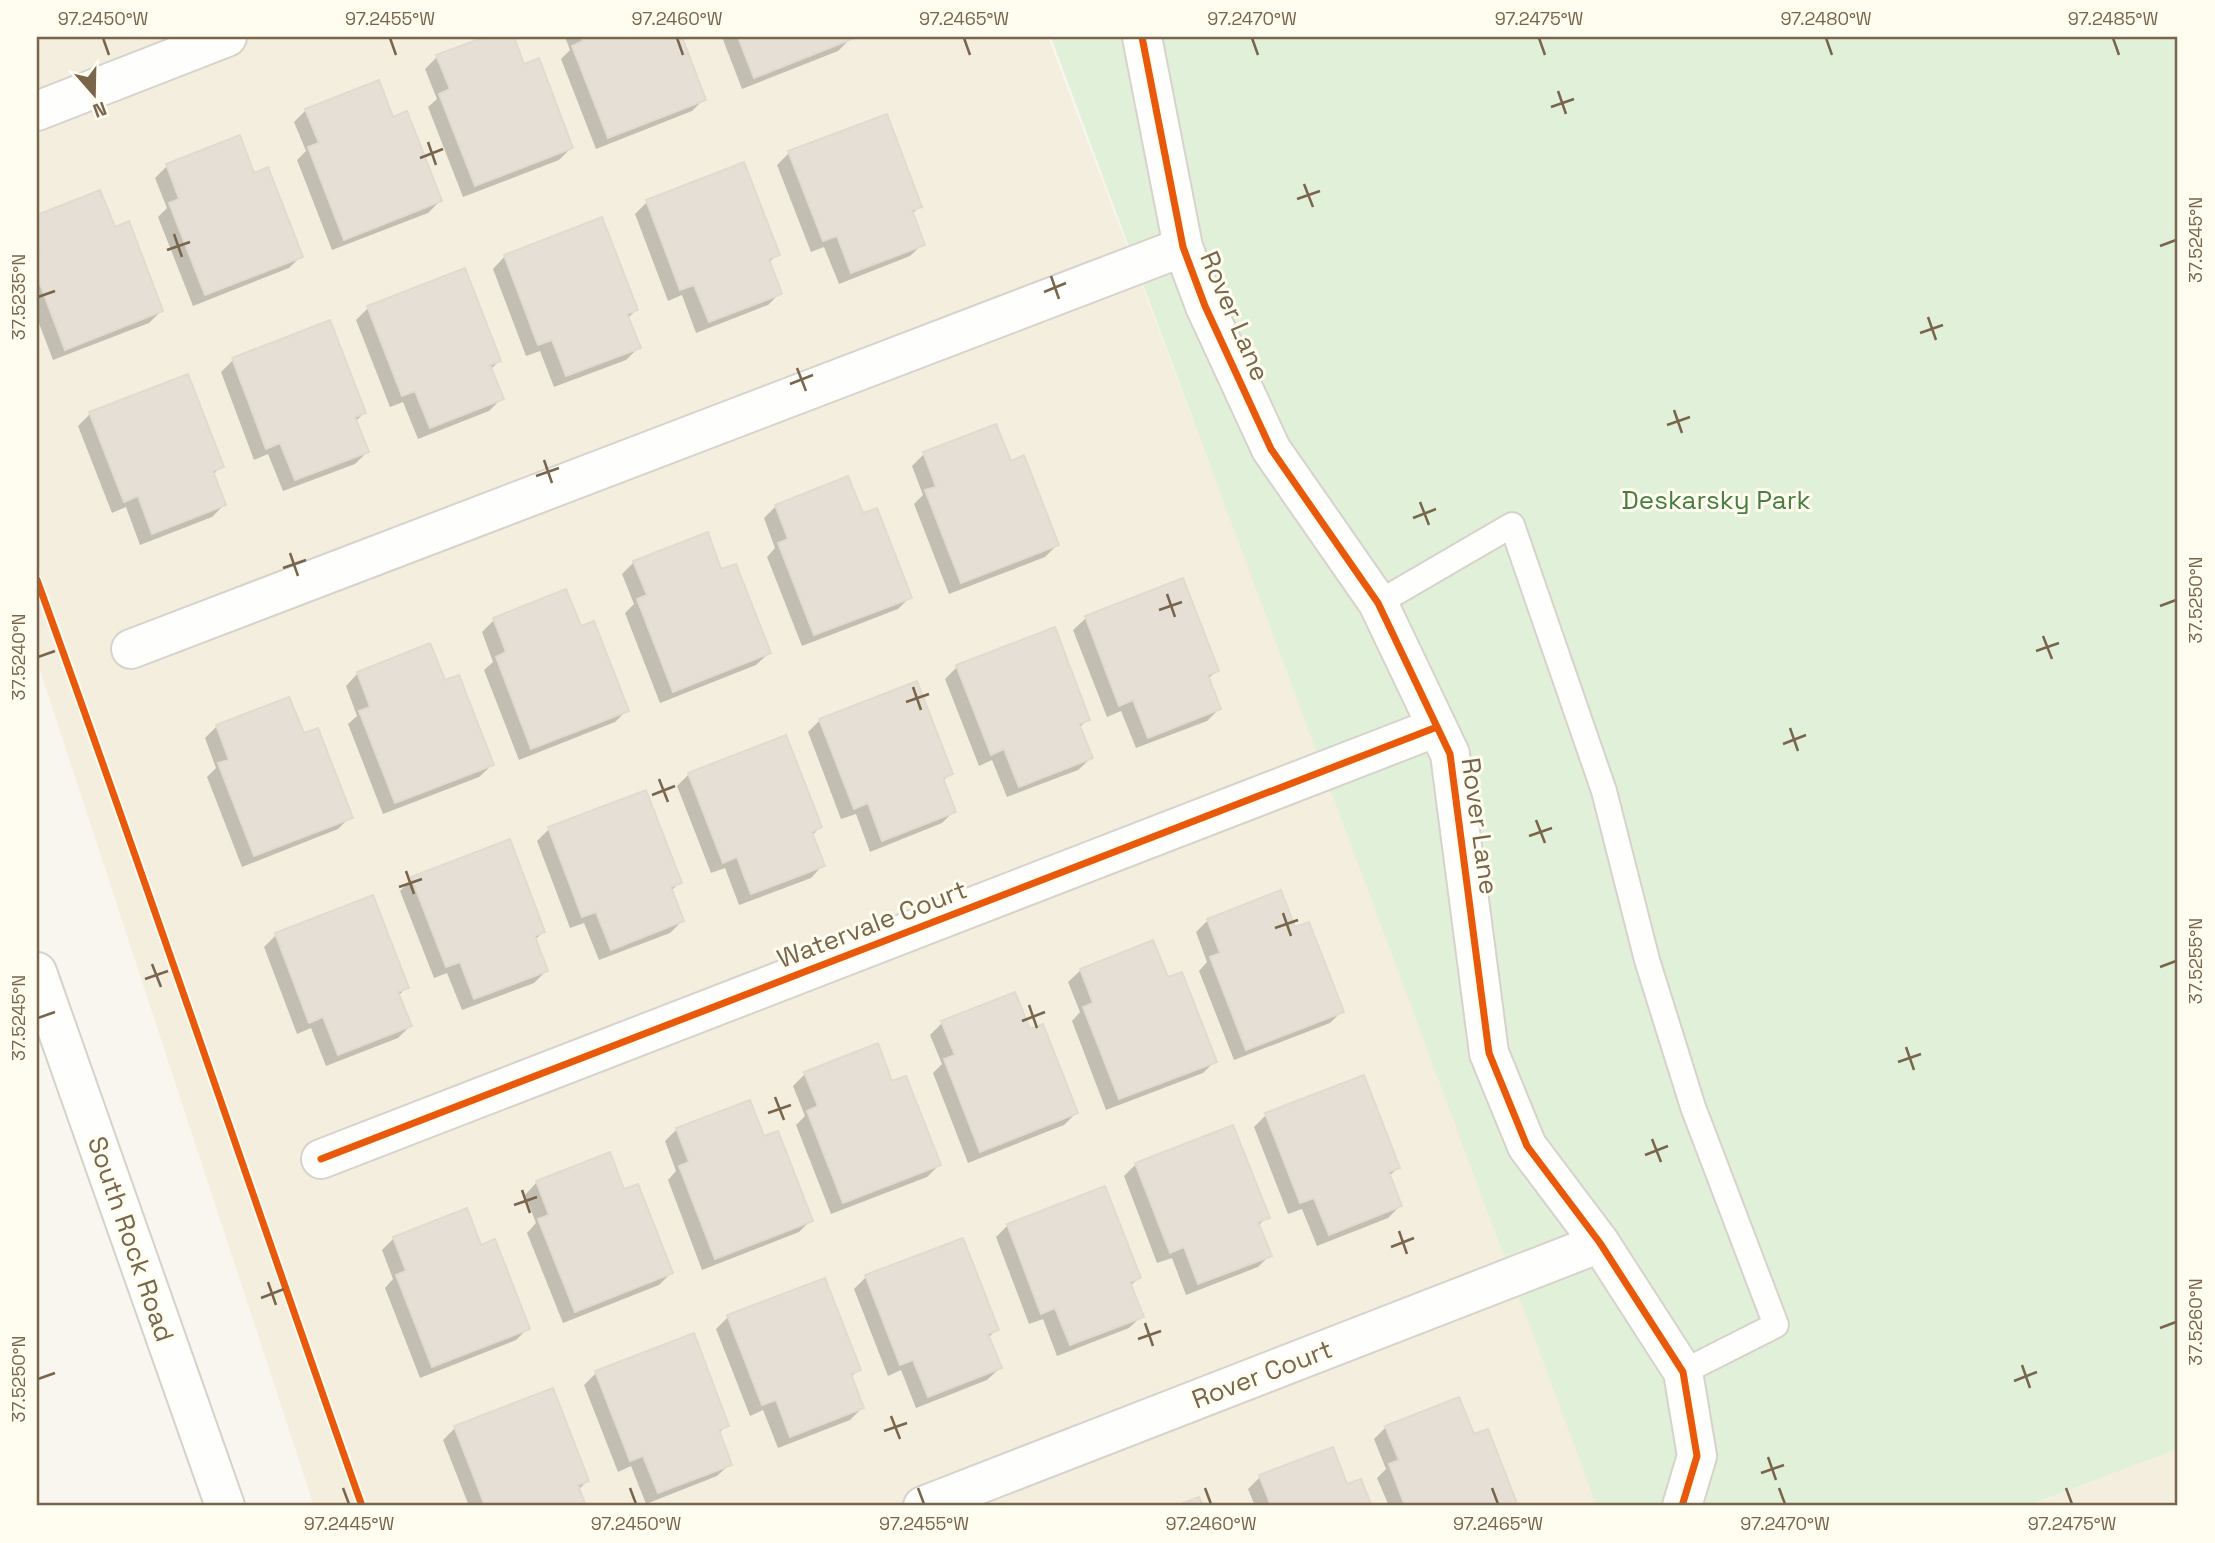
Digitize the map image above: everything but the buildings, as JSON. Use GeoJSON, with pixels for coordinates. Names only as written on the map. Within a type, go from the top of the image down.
{"type":"FeatureCollection","features":[{"type":"Feature","properties":{"kind":"street"},"geometry":{"type":"LineString","coordinates":[[37,111],[227,37]]}},
{"type":"Feature","properties":{"kind":"street","name":"Rover Lane"},"geometry":{"type":"LineString","coordinates":[[1142,37],[1183,247],[1205,306],[1271,449],[1378,603],[1450,754],[1489,1053],[1527,1146],[1600,1243],[1683,1372],[1697,1456],[1682,1506]]}},
{"type":"Feature","properties":{"kind":"street"},"geometry":{"type":"LineString","coordinates":[[131,649],[1183,247]]}},
{"type":"Feature","properties":{"kind":"street","name":"Watervale Court"},"geometry":{"type":"LineString","coordinates":[[321,1159],[1437,727]]}},
{"type":"Feature","properties":{"kind":"street","name":"South Rock Road"},"geometry":{"type":"LineString","coordinates":[[37,972],[225,1506]]}},
{"type":"Feature","properties":{"kind":"street","name":"Rover Court"},"geometry":{"type":"LineString","coordinates":[[923,1506],[1600,1243]]}},
{"type":"Feature","properties":{"kind":"lane"},"geometry":{"type":"LineString","coordinates":[[1378,603],[1512,525],[1604,791],[1647,960],[1693,1107],[1776,1325],[1683,1372]]}},
{"type":"Feature","properties":{"kind":"shaded area"},"geometry":{"type":"Polygon","coordinates":[[[37,37],[1048,37],[1604,1506],[314,1506],[37,661],[37,37]]]}},
{"type":"Feature","properties":{"kind":"shaded area"},"geometry":{"type":"Polygon","coordinates":[[[2178,1449],[2178,1506],[2026,1506],[2178,1449]]]}},
{"type":"Feature","properties":{"kind":"green space","name":"Deskarsky Park"},"geometry":{"type":"Polygon","coordinates":[[[1051,37],[2178,37],[2178,1449],[2026,1506],[1597,1506],[1051,37]]]}},
{"type":"Feature","properties":{"kind":"cycle path"},"geometry":{"type":"LineString","coordinates":[[1142,37],[1183,247],[1205,306],[1271,449],[1378,603],[1450,754],[1489,1053],[1527,1146],[1600,1243],[1683,1372],[1697,1456],[1682,1506]]}},
{"type":"Feature","properties":{"kind":"cycle path"},"geometry":{"type":"LineString","coordinates":[[37,580],[362,1506]]}},
{"type":"Feature","properties":{"kind":"cycle path"},"geometry":{"type":"LineString","coordinates":[[321,1159],[1437,727]]}}]}
